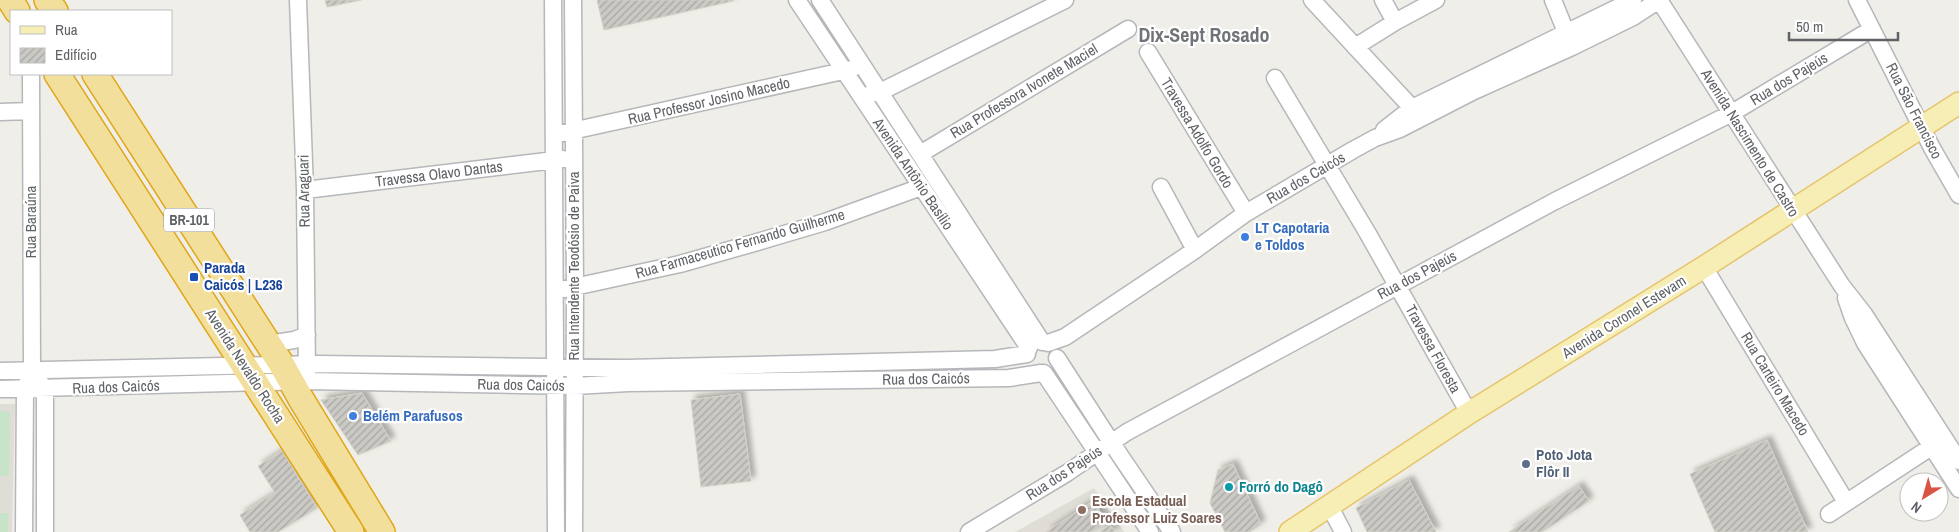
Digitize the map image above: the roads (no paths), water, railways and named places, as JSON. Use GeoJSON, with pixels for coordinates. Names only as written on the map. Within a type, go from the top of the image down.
{"type":"FeatureCollection","features":[{"type":"Feature","properties":{"kind":"highway","name":"Avenida Nevaldo Rocha"},"geometry":{"type":"LineString","coordinates":[[58,75],[351,532]]}},
{"type":"Feature","properties":{"kind":"highway","name":"Avenida Nevaldo Rocha"},"geometry":{"type":"LineString","coordinates":[[96,75],[291,367],[382,532]]}},
{"type":"Feature","properties":{"kind":"main road","name":"Avenida Coronel Estevam"},"geometry":{"type":"LineString","coordinates":[[1290,532],[1470,413],[1704,267],[1959,103]]}},
{"type":"Feature","properties":{"kind":"street","name":"Rua Araguari"},"geometry":{"type":"LineString","coordinates":[[291,367],[307,335],[305,190],[298,0]]}},
{"type":"Feature","properties":{"kind":"street","name":"Rua Intendente Teodósio de Paiva"},"geometry":{"type":"LineString","coordinates":[[553,0],[556,532]]}},
{"type":"Feature","properties":{"kind":"street","name":"Rua Intendente Teodósio de Paiva"},"geometry":{"type":"LineString","coordinates":[[573,0],[574,532]]}},
{"type":"Feature","properties":{"kind":"street","name":"Avenida Antônio Basílio"},"geometry":{"type":"LineString","coordinates":[[797,0],[921,186],[1111,442],[1172,532]]}},
{"type":"Feature","properties":{"kind":"street","name":"Avenida Antônio Basílio"},"geometry":{"type":"LineString","coordinates":[[820,0],[920,154],[1043,350]]}},
{"type":"Feature","properties":{"kind":"street"},"geometry":{"type":"LineString","coordinates":[[860,95],[880,92],[1065,0]]}},
{"type":"Feature","properties":{"kind":"street"},"geometry":{"type":"LineString","coordinates":[[1312,0],[1412,108]]}},
{"type":"Feature","properties":{"kind":"street"},"geometry":{"type":"LineString","coordinates":[[1383,0],[1395,22]]}},
{"type":"Feature","properties":{"kind":"street"},"geometry":{"type":"LineString","coordinates":[[1355,47],[1395,22],[1436,0]]}},
{"type":"Feature","properties":{"kind":"street"},"geometry":{"type":"LineString","coordinates":[[1553,0],[1569,40]]}},
{"type":"Feature","properties":{"kind":"street","name":"Rua dos Caicós"},"geometry":{"type":"LineString","coordinates":[[291,367],[575,386],[628,375],[995,359],[1043,350],[1195,250],[1246,213],[1374,138],[1400,129],[1569,40],[1633,0]]}},
{"type":"Feature","properties":{"kind":"street","name":"Rua dos Caicós"},"geometry":{"type":"LineString","coordinates":[[1374,138],[1393,121],[1412,108],[1569,40],[1633,17],[1659,0]]}},
{"type":"Feature","properties":{"kind":"street","name":"Avenida Nascimento de Castro"},"geometry":{"type":"LineString","coordinates":[[1659,0],[1792,210],[1842,286],[1864,314],[1959,461]]}},
{"type":"Feature","properties":{"kind":"street","name":"Rua São Francisco"},"geometry":{"type":"LineString","coordinates":[[1857,0],[1935,154],[1959,195]]}},
{"type":"Feature","properties":{"kind":"street","name":"Rua Professora Ivonete Maciel"},"geometry":{"type":"LineString","coordinates":[[920,154],[1128,29]]}},
{"type":"Feature","properties":{"kind":"street","name":"Rua dos Pajeús"},"geometry":{"type":"LineString","coordinates":[[969,532],[1067,473],[1111,442],[1556,201],[1732,113],[1872,30]]}},
{"type":"Feature","properties":{"kind":"street","name":"Travessa Adolfo Gordo"},"geometry":{"type":"LineString","coordinates":[[1148,52],[1246,213]]}},
{"type":"Feature","properties":{"kind":"street"},"geometry":{"type":"LineString","coordinates":[[553,65],[573,64]]}},
{"type":"Feature","properties":{"kind":"street","name":"Rua Professor Josino Macedo"},"geometry":{"type":"LineString","coordinates":[[554,134],[844,70],[864,68]]}},
{"type":"Feature","properties":{"kind":"street","name":"Rua Baraúna"},"geometry":{"type":"LineString","coordinates":[[24,532],[24,389],[32,371],[31,75]]}},
{"type":"Feature","properties":{"kind":"street","name":"Travessa Floresta"},"geometry":{"type":"LineString","coordinates":[[1275,78],[1328,165],[1470,413]]}},
{"type":"Feature","properties":{"kind":"street"},"geometry":{"type":"LineString","coordinates":[[0,112],[31,111]]}},
{"type":"Feature","properties":{"kind":"street","name":"Travessa Olavo Dantas"},"geometry":{"type":"LineString","coordinates":[[305,190],[574,158]]}},
{"type":"Feature","properties":{"kind":"street","name":"Rua Farmaceutico Fernando Guilherme"},"geometry":{"type":"LineString","coordinates":[[555,289],[575,288],[680,264],[824,222],[921,186]]}},
{"type":"Feature","properties":{"kind":"street"},"geometry":{"type":"LineString","coordinates":[[1161,187],[1195,250]]}},
{"type":"Feature","properties":{"kind":"street","name":"Rua Carteiro Macedo"},"geometry":{"type":"LineString","coordinates":[[1704,267],[1846,502]]}},
{"type":"Feature","properties":{"kind":"street","name":"Avenida Nascimento de Castro"},"geometry":{"type":"LineString","coordinates":[[1842,286],[1864,343],[1959,489]]}},
{"type":"Feature","properties":{"kind":"street"},"geometry":{"type":"LineString","coordinates":[[291,367],[294,340],[307,335]]}},
{"type":"Feature","properties":{"kind":"street"},"geometry":{"type":"LineString","coordinates":[[1042,373],[1053,368],[1043,350],[1026,359],[1031,368],[1042,373],[1150,532]]}},
{"type":"Feature","properties":{"kind":"street","name":"Rua dos Caicós"},"geometry":{"type":"LineString","coordinates":[[0,389],[45,388],[251,375],[291,367],[575,366],[628,375],[1009,378],[1042,373]]}},
{"type":"Feature","properties":{"kind":"street","name":"Rua dos Caicós"},"geometry":{"type":"LineString","coordinates":[[0,371],[251,375]]}},
{"type":"Feature","properties":{"kind":"street"},"geometry":{"type":"LineString","coordinates":[[32,371],[45,388],[45,532]]}},
{"type":"Feature","properties":{"kind":"street"},"geometry":{"type":"LineString","coordinates":[[1829,514],[1931,447]]}},
{"type":"Feature","properties":{"kind":"street"},"geometry":{"type":"LineString","coordinates":[[1329,505],[1343,532]]}},
{"type":"Feature","properties":{"kind":"place","name":"LT Capotaria e Toldos"},"geometry":{"type":"Point","coordinates":[1245,237]}},
{"type":"Feature","properties":{"kind":"place","name":"Parada Caicós | L236"},"geometry":{"type":"Point","coordinates":[194,277]}},
{"type":"Feature","properties":{"kind":"place","name":"Belém Parafusos"},"geometry":{"type":"Point","coordinates":[353,416]}},
{"type":"Feature","properties":{"kind":"place","name":"Poto Jota Flôr II"},"geometry":{"type":"Point","coordinates":[1526,464]}},
{"type":"Feature","properties":{"kind":"place","name":"Forró do Dagô"},"geometry":{"type":"Point","coordinates":[1229,487]}},
{"type":"Feature","properties":{"kind":"place","name":"Escola Estadual Professor Luiz Soares"},"geometry":{"type":"Point","coordinates":[1082,510]}},
{"type":"Feature","properties":{"kind":"district","name":"Dix-Sept Rosado"},"geometry":{"type":"Point","coordinates":[1204,35]}}]}
